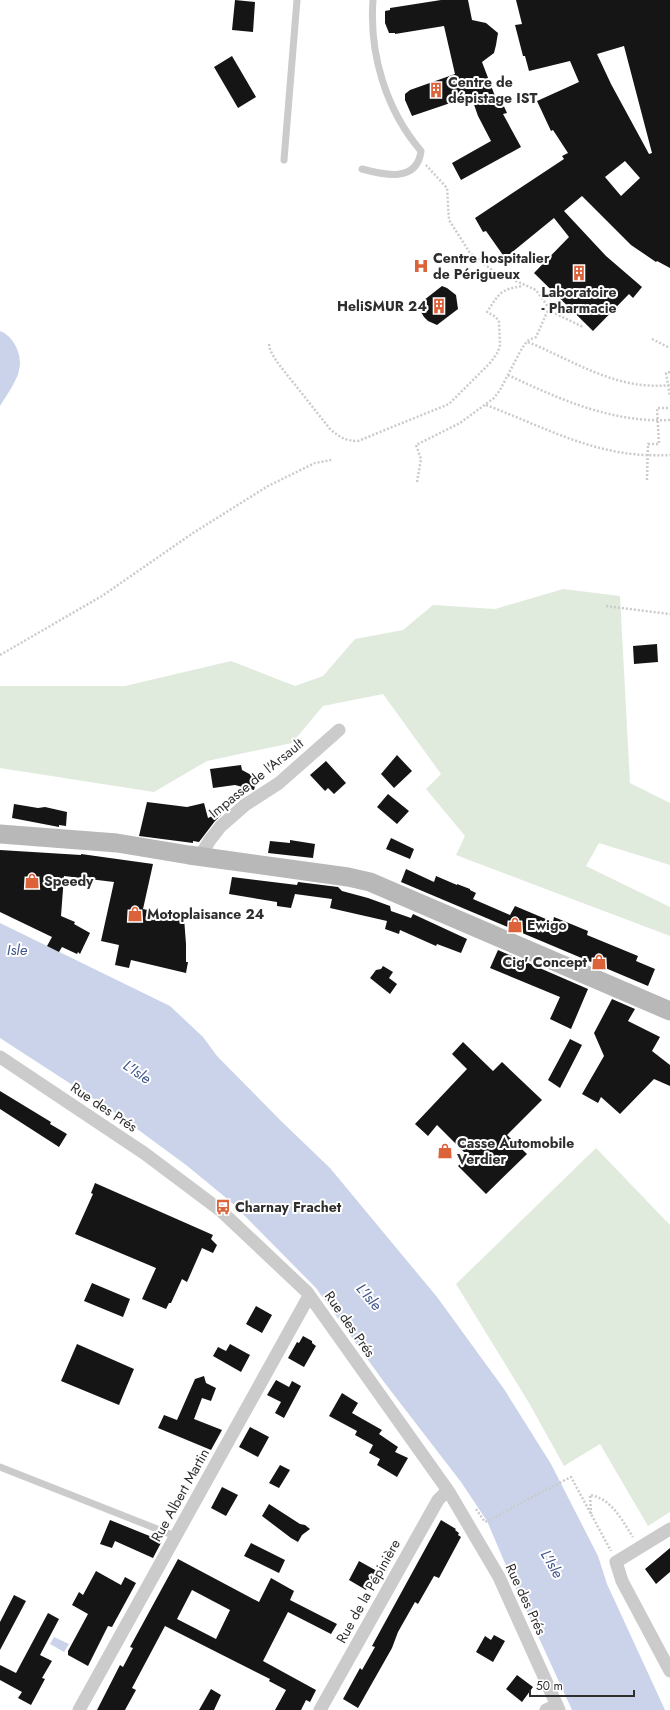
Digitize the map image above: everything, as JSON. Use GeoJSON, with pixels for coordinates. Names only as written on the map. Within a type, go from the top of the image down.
{"type":"FeatureCollection","features":[{"type":"Feature","properties":{"kind":"main road"},"geometry":{"type":"LineString","coordinates":[[0,834],[117,843],[327,873],[370,882],[670,1011]]}},
{"type":"Feature","properties":{"kind":"street","name":"Impasse de l'Arsault"},"geometry":{"type":"LineString","coordinates":[[200,856],[221,826],[245,805],[279,783],[339,730]]}},
{"type":"Feature","properties":{"kind":"street","name":"Rue des Prés"},"geometry":{"type":"LineString","coordinates":[[0,1057],[144,1153],[220,1210],[310,1296],[449,1492],[499,1577],[554,1708]]}},
{"type":"Feature","properties":{"kind":"street","name":"Rue Albert Martin"},"geometry":{"type":"LineString","coordinates":[[79,1710],[310,1296]]}},
{"type":"Feature","properties":{"kind":"street","name":"Rue de la Pépinière"},"geometry":{"type":"LineString","coordinates":[[320,1710],[438,1500],[445,1493],[449,1492]]}},
{"type":"Feature","properties":{"kind":"street"},"geometry":{"type":"LineString","coordinates":[[670,1529],[616,1562],[622,1581],[670,1671]]}},
{"type":"Feature","properties":{"kind":"lane"},"geometry":{"type":"LineString","coordinates":[[284,160],[297,0]]}},
{"type":"Feature","properties":{"kind":"lane"},"geometry":{"type":"LineString","coordinates":[[362,169],[391,176],[402,174],[408,172],[420,158],[421,151],[400,123],[378,67],[373,34],[373,0]]}},
{"type":"Feature","properties":{"kind":"lane"},"geometry":{"type":"LineString","coordinates":[[0,1467],[176,1536]]}},
{"type":"Feature","properties":{"kind":"path"},"geometry":{"type":"LineString","coordinates":[[417,482],[421,459],[416,445],[460,423],[494,398],[521,350],[528,341],[536,337],[549,308],[536,290],[524,286],[492,270],[470,253],[449,220],[447,188],[420,158]]}},
{"type":"Feature","properties":{"kind":"path"},"geometry":{"type":"LineString","coordinates":[[269,344],[270,350],[276,362],[330,429],[341,438],[351,441],[358,441],[450,404],[490,363],[498,352],[500,345],[499,322],[496,317],[487,312],[501,292],[512,287],[524,286]]}},
{"type":"Feature","properties":{"kind":"path"},"geometry":{"type":"LineString","coordinates":[[548,310],[583,327]]}},
{"type":"Feature","properties":{"kind":"path"},"geometry":{"type":"LineString","coordinates":[[652,339],[670,348]]}},
{"type":"Feature","properties":{"kind":"path"},"geometry":{"type":"LineString","coordinates":[[528,341],[607,378],[636,384],[669,385]]}},
{"type":"Feature","properties":{"kind":"path"},"geometry":{"type":"LineString","coordinates":[[670,372],[666,372],[670,396]]}},
{"type":"Feature","properties":{"kind":"path"},"geometry":{"type":"LineString","coordinates":[[508,375],[557,397],[592,409],[629,419],[658,421],[670,420]]}},
{"type":"Feature","properties":{"kind":"path"},"geometry":{"type":"LineString","coordinates":[[485,404],[546,430],[591,446],[614,452],[647,456],[670,455]]}},
{"type":"Feature","properties":{"kind":"path"},"geometry":{"type":"LineString","coordinates":[[647,480],[648,444],[659,444],[657,408],[670,408]]}},
{"type":"Feature","properties":{"kind":"path"},"geometry":{"type":"LineString","coordinates":[[0,655],[102,596],[193,533],[268,486],[315,463],[331,460]]}},
{"type":"Feature","properties":{"kind":"path"},"geometry":{"type":"LineString","coordinates":[[606,606],[670,614]]}},
{"type":"Feature","properties":{"kind":"path"},"geometry":{"type":"LineString","coordinates":[[472,1504],[485,1522],[571,1477],[616,1562]]}},
{"type":"Feature","properties":{"kind":"path"},"geometry":{"type":"LineString","coordinates":[[592,1516],[590,1495],[601,1497],[611,1506],[640,1547]]}},
{"type":"Feature","properties":{"kind":"green space"},"geometry":{"type":"Polygon","coordinates":[[[563,589],[620,596],[630,783],[670,803],[670,865],[599,843],[586,866],[670,907],[670,936],[456,855],[465,836],[426,789],[441,774],[383,694],[323,706],[292,743],[207,761],[154,792],[0,768],[0,686],[125,686],[231,661],[295,686],[323,676],[355,639],[403,630],[433,605],[495,609],[563,589]]]}},
{"type":"Feature","properties":{"kind":"green space"},"geometry":{"type":"Polygon","coordinates":[[[596,1148],[670,1225],[670,1512],[648,1526],[600,1444],[564,1466],[529,1403],[456,1284],[596,1148]]]}},
{"type":"Feature","properties":{"kind":"water"},"geometry":{"type":"Polygon","coordinates":[[[0,331],[9,337],[16,347],[20,359],[20,365],[18,374],[0,406],[0,331]]]}},
{"type":"Feature","properties":{"kind":"water"},"geometry":{"type":"Polygon","coordinates":[[[0,923],[170,1006],[203,1037],[217,1056],[280,1120],[330,1168],[437,1297],[504,1389],[551,1464],[598,1556],[607,1584],[665,1710],[572,1710],[487,1521],[461,1482],[384,1382],[316,1288],[230,1201],[186,1165],[114,1112],[0,1038],[0,923]]]}},
{"type":"Feature","properties":{"kind":"water"},"geometry":{"type":"Polygon","coordinates":[[[54,1637],[69,1644],[64,1652],[50,1644],[54,1637]]]}},
{"type":"Feature","properties":{"kind":"building"},"geometry":{"type":"Polygon","coordinates":[[[235,0],[255,2],[253,32],[232,30],[235,0]]]}},
{"type":"Feature","properties":{"kind":"building","name":"Centre de dépistage IST"},"geometry":{"type":"Polygon","coordinates":[[[441,0],[468,0],[472,20],[486,23],[498,33],[494,53],[482,62],[498,104],[502,102],[507,113],[503,114],[521,147],[461,180],[452,163],[491,141],[478,116],[471,96],[412,116],[405,100],[405,94],[410,90],[455,74],[444,26],[395,34],[389,33],[385,23],[385,11],[390,10],[390,8],[441,0]]]}},
{"type":"Feature","properties":{"kind":"building"},"geometry":{"type":"Polygon","coordinates":[[[516,0],[670,0],[670,268],[657,261],[656,262],[631,245],[582,196],[564,211],[606,256],[642,287],[633,298],[629,294],[593,331],[534,273],[569,237],[554,218],[505,258],[486,231],[483,232],[475,218],[564,159],[562,156],[568,153],[553,130],[551,131],[537,101],[579,82],[570,61],[529,71],[525,56],[523,56],[515,25],[522,24],[516,0]],[[624,46],[597,54],[611,84],[649,154],[652,153],[624,46]],[[625,161],[605,177],[621,196],[640,178],[625,161]]]}},
{"type":"Feature","properties":{"kind":"building"},"geometry":{"type":"Polygon","coordinates":[[[232,56],[256,97],[238,108],[214,67],[232,56]]]}},
{"type":"Feature","properties":{"kind":"building","name":"HeliSMUR 24"},"geometry":{"type":"Polygon","coordinates":[[[442,286],[456,295],[458,309],[437,325],[428,321],[424,317],[419,304],[442,286]]]}},
{"type":"Feature","properties":{"kind":"building"},"geometry":{"type":"Polygon","coordinates":[[[657,644],[658,662],[634,664],[633,646],[657,644]]]}},
{"type":"Feature","properties":{"kind":"building"},"geometry":{"type":"Polygon","coordinates":[[[397,755],[412,771],[394,788],[381,774],[397,755]]]}},
{"type":"Feature","properties":{"kind":"building"},"geometry":{"type":"Polygon","coordinates":[[[326,761],[346,783],[334,794],[328,788],[325,791],[310,775],[326,761]]]}},
{"type":"Feature","properties":{"kind":"building"},"geometry":{"type":"Polygon","coordinates":[[[241,765],[242,770],[257,778],[254,790],[235,785],[213,788],[210,769],[241,765]]]}},
{"type":"Feature","properties":{"kind":"building"},"geometry":{"type":"Polygon","coordinates":[[[388,794],[409,811],[397,824],[377,807],[388,794]]]}},
{"type":"Feature","properties":{"kind":"building"},"geometry":{"type":"Polygon","coordinates":[[[147,802],[187,807],[204,803],[208,818],[227,809],[215,821],[199,842],[193,841],[193,843],[139,836],[147,802]]]}},
{"type":"Feature","properties":{"kind":"building"},"geometry":{"type":"Polygon","coordinates":[[[14,804],[38,808],[45,807],[67,812],[66,826],[59,825],[59,827],[12,818],[14,804]]]}},
{"type":"Feature","properties":{"kind":"building"},"geometry":{"type":"Polygon","coordinates":[[[391,838],[414,849],[410,859],[386,849],[391,838]]]}},
{"type":"Feature","properties":{"kind":"building"},"geometry":{"type":"Polygon","coordinates":[[[290,840],[315,844],[313,858],[268,853],[270,841],[290,843],[290,840]]]}},
{"type":"Feature","properties":{"kind":"building"},"geometry":{"type":"Polygon","coordinates":[[[0,850],[81,854],[153,864],[143,909],[184,918],[186,962],[188,962],[186,973],[131,960],[129,968],[115,965],[119,945],[101,941],[114,882],[64,876],[61,916],[75,922],[74,924],[90,933],[80,954],[62,947],[59,952],[47,946],[52,937],[0,912],[0,850]]]}},
{"type":"Feature","properties":{"kind":"building"},"geometry":{"type":"Polygon","coordinates":[[[406,869],[434,882],[436,876],[470,889],[476,893],[473,899],[510,915],[515,906],[553,922],[554,917],[588,931],[587,935],[638,956],[636,961],[655,969],[648,986],[401,882],[406,869]]]}},
{"type":"Feature","properties":{"kind":"building"},"geometry":{"type":"Polygon","coordinates":[[[232,877],[297,885],[298,882],[338,887],[342,891],[390,906],[391,911],[411,918],[413,914],[467,939],[461,953],[437,944],[436,946],[400,930],[399,934],[385,929],[387,921],[330,908],[332,899],[295,894],[291,908],[277,906],[277,902],[229,894],[232,877]]]}},
{"type":"Feature","properties":{"kind":"building"},"geometry":{"type":"Polygon","coordinates":[[[498,950],[588,989],[571,1029],[550,1019],[560,997],[490,968],[498,950]]]}},
{"type":"Feature","properties":{"kind":"building"},"geometry":{"type":"Polygon","coordinates":[[[383,966],[393,972],[389,978],[397,984],[390,994],[370,978],[376,970],[381,969],[383,966]]]}},
{"type":"Feature","properties":{"kind":"building"},"geometry":{"type":"Polygon","coordinates":[[[612,999],[635,1009],[628,1021],[660,1037],[652,1051],[670,1065],[670,1086],[654,1079],[620,1114],[601,1097],[598,1103],[582,1094],[604,1056],[594,1033],[612,999]]]}},
{"type":"Feature","properties":{"kind":"building"},"geometry":{"type":"Polygon","coordinates":[[[570,1039],[582,1045],[560,1088],[548,1080],[570,1039]]]}},
{"type":"Feature","properties":{"kind":"building"},"geometry":{"type":"Polygon","coordinates":[[[463,1042],[493,1071],[502,1062],[542,1100],[507,1135],[527,1154],[486,1194],[458,1166],[468,1156],[437,1125],[428,1136],[415,1124],[467,1069],[452,1054],[463,1042]]]}},
{"type":"Feature","properties":{"kind":"building"},"geometry":{"type":"Polygon","coordinates":[[[0,1091],[51,1122],[50,1124],[67,1134],[59,1147],[0,1109],[0,1091]]]}},
{"type":"Feature","properties":{"kind":"building"},"geometry":{"type":"Polygon","coordinates":[[[95,1183],[213,1235],[211,1239],[217,1245],[213,1253],[202,1248],[187,1282],[182,1279],[171,1303],[169,1303],[166,1309],[142,1299],[156,1268],[75,1234],[93,1194],[91,1193],[95,1183]]]}},
{"type":"Feature","properties":{"kind":"building"},"geometry":{"type":"Polygon","coordinates":[[[92,1283],[130,1299],[123,1317],[84,1301],[92,1283]]]}},
{"type":"Feature","properties":{"kind":"building"},"geometry":{"type":"Polygon","coordinates":[[[256,1306],[272,1315],[262,1333],[246,1324],[256,1306]]]}},
{"type":"Feature","properties":{"kind":"building"},"geometry":{"type":"Polygon","coordinates":[[[303,1336],[312,1341],[312,1343],[316,1346],[304,1367],[288,1358],[297,1342],[299,1343],[303,1336]]]}},
{"type":"Feature","properties":{"kind":"building"},"geometry":{"type":"Polygon","coordinates":[[[77,1344],[134,1369],[119,1405],[61,1381],[77,1344]]]}},
{"type":"Feature","properties":{"kind":"building"},"geometry":{"type":"Polygon","coordinates":[[[230,1344],[250,1355],[241,1372],[213,1356],[218,1347],[226,1351],[230,1344]]]}},
{"type":"Feature","properties":{"kind":"building"},"geometry":{"type":"Polygon","coordinates":[[[204,1376],[206,1383],[216,1388],[211,1401],[202,1398],[194,1419],[222,1430],[211,1450],[158,1428],[164,1415],[177,1420],[195,1379],[204,1376]]]}},
{"type":"Feature","properties":{"kind":"building"},"geometry":{"type":"Polygon","coordinates":[[[276,1380],[289,1387],[292,1381],[301,1386],[284,1418],[275,1413],[281,1402],[267,1395],[276,1380]]]}},
{"type":"Feature","properties":{"kind":"building"},"geometry":{"type":"Polygon","coordinates":[[[342,1393],[358,1403],[352,1413],[382,1430],[379,1434],[398,1447],[395,1452],[408,1458],[397,1477],[377,1465],[380,1459],[369,1453],[373,1445],[355,1435],[357,1431],[329,1416],[342,1393]]]}},
{"type":"Feature","properties":{"kind":"building"},"geometry":{"type":"Polygon","coordinates":[[[250,1427],[269,1437],[258,1457],[239,1447],[250,1427]]]}},
{"type":"Feature","properties":{"kind":"building"},"geometry":{"type":"Polygon","coordinates":[[[280,1465],[290,1470],[279,1488],[269,1483],[280,1465]]]}},
{"type":"Feature","properties":{"kind":"building"},"geometry":{"type":"Polygon","coordinates":[[[222,1487],[238,1495],[226,1516],[211,1508],[222,1487]]]}},
{"type":"Feature","properties":{"kind":"building"},"geometry":{"type":"Polygon","coordinates":[[[269,1504],[310,1529],[302,1535],[298,1542],[291,1538],[262,1516],[269,1504]]]}},
{"type":"Feature","properties":{"kind":"building"},"geometry":{"type":"Polygon","coordinates":[[[110,1520],[162,1541],[153,1558],[115,1541],[112,1548],[100,1544],[110,1520]]]}},
{"type":"Feature","properties":{"kind":"building"},"geometry":{"type":"Polygon","coordinates":[[[441,1520],[456,1529],[455,1530],[459,1533],[458,1535],[461,1537],[439,1578],[434,1576],[418,1604],[415,1602],[398,1632],[392,1648],[358,1708],[343,1699],[360,1668],[362,1670],[375,1647],[372,1646],[441,1520]]]}},
{"type":"Feature","properties":{"kind":"building"},"geometry":{"type":"Polygon","coordinates":[[[251,1543],[285,1560],[279,1573],[244,1556],[251,1543]]]}},
{"type":"Feature","properties":{"kind":"building"},"geometry":{"type":"Polygon","coordinates":[[[670,1548],[670,1572],[656,1584],[645,1569],[670,1548]]]}},
{"type":"Feature","properties":{"kind":"building"},"geometry":{"type":"Polygon","coordinates":[[[178,1559],[259,1602],[271,1578],[294,1591],[290,1600],[337,1624],[331,1634],[288,1612],[263,1661],[316,1690],[310,1702],[306,1700],[301,1710],[275,1710],[286,1690],[269,1681],[270,1679],[165,1626],[132,1688],[136,1690],[125,1710],[97,1710],[120,1665],[123,1667],[133,1648],[130,1647],[178,1559]],[[192,1590],[177,1619],[216,1639],[230,1610],[192,1590]]]}},
{"type":"Feature","properties":{"kind":"building"},"geometry":{"type":"Polygon","coordinates":[[[359,1561],[377,1571],[366,1590],[349,1580],[359,1561]]]}},
{"type":"Feature","properties":{"kind":"building"},"geometry":{"type":"Polygon","coordinates":[[[96,1571],[121,1585],[125,1577],[136,1583],[112,1627],[108,1626],[88,1666],[68,1655],[68,1651],[88,1614],[72,1605],[79,1592],[83,1595],[96,1571]]]}},
{"type":"Feature","properties":{"kind":"building"},"geometry":{"type":"Polygon","coordinates":[[[14,1595],[26,1601],[0,1650],[0,1622],[14,1595]]]}},
{"type":"Feature","properties":{"kind":"building"},"geometry":{"type":"Polygon","coordinates":[[[48,1613],[59,1619],[40,1655],[52,1661],[42,1678],[45,1679],[31,1705],[18,1698],[22,1692],[0,1680],[0,1665],[16,1673],[48,1613]]]}},
{"type":"Feature","properties":{"kind":"building"},"geometry":{"type":"Polygon","coordinates":[[[494,1635],[505,1641],[493,1662],[476,1652],[485,1636],[491,1640],[494,1635]]]}},
{"type":"Feature","properties":{"kind":"building"},"geometry":{"type":"Polygon","coordinates":[[[517,1675],[533,1687],[522,1702],[506,1689],[517,1675]]]}},
{"type":"Feature","properties":{"kind":"building"},"geometry":{"type":"Polygon","coordinates":[[[211,1689],[221,1695],[214,1710],[199,1710],[211,1689]]]}},
{"type":"Feature","properties":{"kind":"place","name":"Centre de dépistage IST"},"geometry":{"type":"Point","coordinates":[436,90]}},
{"type":"Feature","properties":{"kind":"place","name":"Centre hospitalier de Périgueux"},"geometry":{"type":"Point","coordinates":[421,266]}},
{"type":"Feature","properties":{"kind":"place","name":"Laboratoire - Pharmacie"},"geometry":{"type":"Point","coordinates":[579,273]}},
{"type":"Feature","properties":{"kind":"place","name":"HeliSMUR 24"},"geometry":{"type":"Point","coordinates":[439,306]}},
{"type":"Feature","properties":{"kind":"place","name":"Speedy"},"geometry":{"type":"Point","coordinates":[32,881]}},
{"type":"Feature","properties":{"kind":"place","name":"Motoplaisance 24"},"geometry":{"type":"Point","coordinates":[135,914]}},
{"type":"Feature","properties":{"kind":"place","name":"Ewigo"},"geometry":{"type":"Point","coordinates":[515,925]}},
{"type":"Feature","properties":{"kind":"place","name":"Cig' Concept"},"geometry":{"type":"Point","coordinates":[599,962]}},
{"type":"Feature","properties":{"kind":"place","name":"Casse Automobile Verdier"},"geometry":{"type":"Point","coordinates":[445,1151]}},
{"type":"Feature","properties":{"kind":"place","name":"Charnay Frachet"},"geometry":{"type":"Point","coordinates":[223,1207]}},
{"type":"Feature","properties":{"kind":"water label","name":"Isle"},"geometry":{"type":"Point","coordinates":[17,950]}},
{"type":"Feature","properties":{"kind":"water label","name":"L'Isle"},"geometry":{"type":"Point","coordinates":[137,1072]}},
{"type":"Feature","properties":{"kind":"water label","name":"L'Isle"},"geometry":{"type":"Point","coordinates":[369,1297]}},
{"type":"Feature","properties":{"kind":"water label","name":"L'Isle"},"geometry":{"type":"Point","coordinates":[552,1564]}}]}
